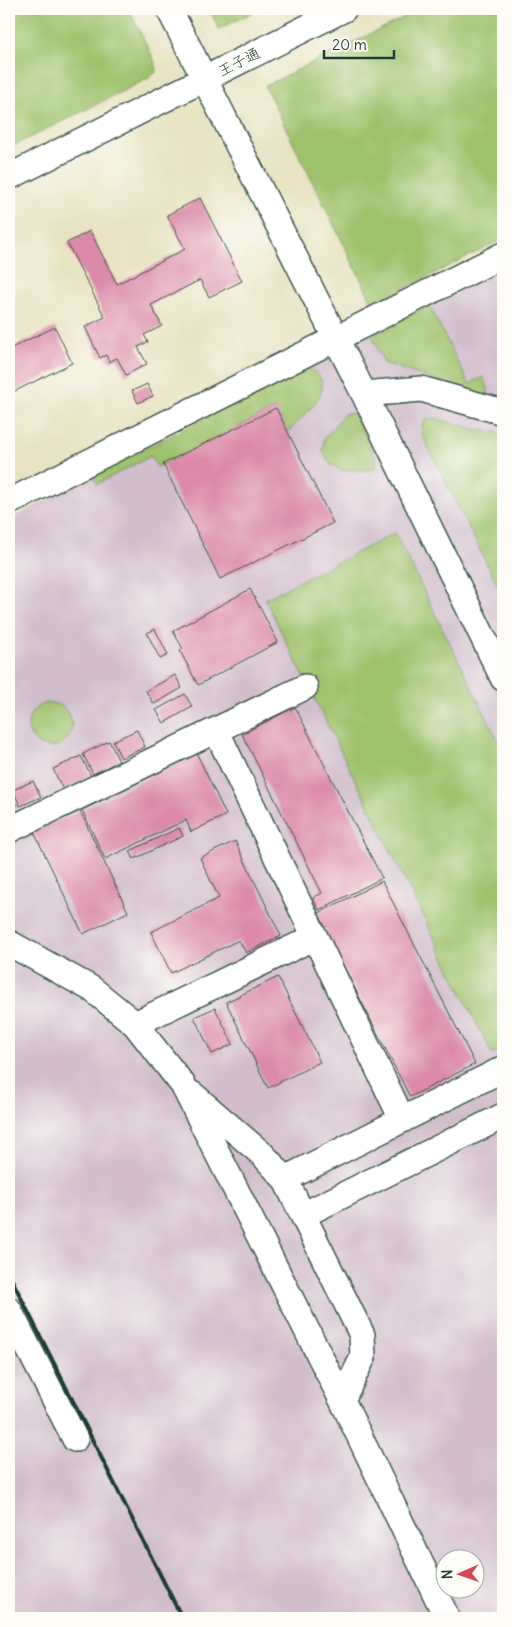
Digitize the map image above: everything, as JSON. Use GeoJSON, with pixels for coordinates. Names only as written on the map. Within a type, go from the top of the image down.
{"type":"FeatureCollection","features":[{"type":"Feature","properties":{"kind":"street","name":"王子通"},"geometry":{"type":"LineString","coordinates":[[170,9],[205,80],[344,9]]}},
{"type":"Feature","properties":{"kind":"street"},"geometry":{"type":"LineString","coordinates":[[9,177],[205,80],[364,394],[503,678]]}},
{"type":"Feature","properties":{"kind":"street"},"geometry":{"type":"LineString","coordinates":[[9,502],[503,255]]}},
{"type":"Feature","properties":{"kind":"street"},"geometry":{"type":"LineString","coordinates":[[364,394],[421,389],[503,412]]}},
{"type":"Feature","properties":{"kind":"street"},"geometry":{"type":"LineString","coordinates":[[9,830],[304,688]]}},
{"type":"Feature","properties":{"kind":"street"},"geometry":{"type":"LineString","coordinates":[[216,730],[402,1119]]}},
{"type":"Feature","properties":{"kind":"street"},"geometry":{"type":"LineString","coordinates":[[135,1024],[315,937]]}},
{"type":"Feature","properties":{"kind":"street"},"geometry":{"type":"LineString","coordinates":[[9,943],[92,988],[135,1024],[183,1085],[263,1155],[285,1179],[362,1335],[363,1357],[342,1400]]}},
{"type":"Feature","properties":{"kind":"street"},"geometry":{"type":"LineString","coordinates":[[285,1179],[503,1069]]}},
{"type":"Feature","properties":{"kind":"street"},"geometry":{"type":"LineString","coordinates":[[183,1085],[342,1400],[447,1618]]}},
{"type":"Feature","properties":{"kind":"street"},"geometry":{"type":"LineString","coordinates":[[303,1215],[503,1116]]}},
{"type":"Feature","properties":{"kind":"street"},"geometry":{"type":"LineString","coordinates":[[9,1310],[75,1439]]}},
{"type":"Feature","properties":{"kind":"shaded area"},"geometry":{"type":"Polygon","coordinates":[[[503,267],[503,1618],[9,1618],[9,519],[503,267]]]}},
{"type":"Feature","properties":{"kind":"green space"},"geometry":{"type":"Polygon","coordinates":[[[9,9],[129,9],[155,62],[157,71],[149,78],[9,148],[9,9]]]}},
{"type":"Feature","properties":{"kind":"green space"},"geometry":{"type":"Polygon","coordinates":[[[209,9],[260,9],[219,29],[209,9]]]}},
{"type":"Feature","properties":{"kind":"green space"},"geometry":{"type":"Polygon","coordinates":[[[421,9],[503,9],[503,239],[373,304],[265,86],[421,9]]]}},
{"type":"Feature","properties":{"kind":"green space"},"geometry":{"type":"Polygon","coordinates":[[[429,305],[469,384],[483,377],[488,388],[488,393],[484,397],[384,363],[372,336],[429,305]]]}},
{"type":"Feature","properties":{"kind":"green space"},"geometry":{"type":"Polygon","coordinates":[[[310,369],[319,376],[322,384],[321,392],[310,410],[288,432],[275,408],[157,467],[151,456],[97,484],[92,475],[296,373],[310,369]]]}},
{"type":"Feature","properties":{"kind":"green space"},"geometry":{"type":"Polygon","coordinates":[[[350,413],[355,415],[377,461],[375,467],[370,470],[341,470],[330,464],[323,451],[324,439],[344,414],[350,413]]]}},
{"type":"Feature","properties":{"kind":"green space"},"geometry":{"type":"Polygon","coordinates":[[[434,418],[478,430],[503,433],[503,596],[422,435],[422,425],[426,419],[434,418]]]}},
{"type":"Feature","properties":{"kind":"green space"},"geometry":{"type":"Polygon","coordinates":[[[395,533],[503,750],[503,1049],[492,1054],[265,599],[395,533]]]}},
{"type":"Feature","properties":{"kind":"green space"},"geometry":{"type":"Polygon","coordinates":[[[50,703],[62,707],[68,713],[72,725],[68,737],[62,743],[50,747],[38,743],[32,737],[28,725],[32,713],[38,707],[50,703]]]}},
{"type":"Feature","properties":{"kind":"building"},"geometry":{"type":"Polygon","coordinates":[[[200,198],[242,281],[209,297],[200,280],[151,305],[162,326],[144,335],[148,342],[138,347],[147,364],[126,375],[117,358],[109,362],[106,355],[100,358],[85,327],[105,317],[67,243],[90,231],[117,284],[185,249],[167,215],[200,198]]]}},
{"type":"Feature","properties":{"kind":"building"},"geometry":{"type":"Polygon","coordinates":[[[55,327],[72,363],[9,394],[9,349],[55,327]]]}},
{"type":"Feature","properties":{"kind":"building"},"geometry":{"type":"Polygon","coordinates":[[[147,384],[153,396],[138,403],[132,391],[147,384]]]}},
{"type":"Feature","properties":{"kind":"building"},"geometry":{"type":"Polygon","coordinates":[[[276,408],[333,523],[220,579],[163,464],[276,408]]]}},
{"type":"Feature","properties":{"kind":"building"},"geometry":{"type":"Polygon","coordinates":[[[250,589],[278,642],[198,685],[180,651],[183,649],[173,631],[250,589]]]}},
{"type":"Feature","properties":{"kind":"building"},"geometry":{"type":"Polygon","coordinates":[[[155,629],[168,655],[160,659],[147,633],[155,629]]]}},
{"type":"Feature","properties":{"kind":"building"},"geometry":{"type":"Polygon","coordinates":[[[175,675],[182,688],[154,704],[146,691],[175,675]]]}},
{"type":"Feature","properties":{"kind":"building"},"geometry":{"type":"Polygon","coordinates":[[[185,694],[192,707],[164,723],[156,710],[185,694]]]}},
{"type":"Feature","properties":{"kind":"building"},"geometry":{"type":"Polygon","coordinates":[[[295,707],[382,878],[319,910],[313,898],[322,893],[242,734],[295,707]]]}},
{"type":"Feature","properties":{"kind":"building"},"geometry":{"type":"Polygon","coordinates":[[[137,730],[145,747],[121,758],[113,741],[137,730]]]}},
{"type":"Feature","properties":{"kind":"building"},"geometry":{"type":"Polygon","coordinates":[[[109,741],[119,761],[93,774],[83,754],[109,741]]]}},
{"type":"Feature","properties":{"kind":"building"},"geometry":{"type":"Polygon","coordinates":[[[197,754],[226,815],[191,832],[186,820],[105,859],[82,810],[197,754]]]}},
{"type":"Feature","properties":{"kind":"building"},"geometry":{"type":"Polygon","coordinates":[[[81,756],[91,776],[63,790],[53,769],[81,756]]]}},
{"type":"Feature","properties":{"kind":"building"},"geometry":{"type":"Polygon","coordinates":[[[33,781],[41,797],[20,806],[13,790],[33,781]]]}},
{"type":"Feature","properties":{"kind":"building"},"geometry":{"type":"Polygon","coordinates":[[[9,788],[16,806],[9,810],[9,788]]]}},
{"type":"Feature","properties":{"kind":"building"},"geometry":{"type":"Polygon","coordinates":[[[80,811],[128,912],[83,934],[34,832],[80,811]]]}},
{"type":"Feature","properties":{"kind":"building"},"geometry":{"type":"Polygon","coordinates":[[[179,828],[183,836],[134,859],[130,851],[179,828]]]}},
{"type":"Feature","properties":{"kind":"building"},"geometry":{"type":"Polygon","coordinates":[[[235,841],[281,936],[246,953],[239,940],[171,973],[151,932],[219,898],[200,858],[235,841]]]}},
{"type":"Feature","properties":{"kind":"building"},"geometry":{"type":"Polygon","coordinates":[[[382,881],[475,1064],[410,1097],[317,914],[382,881]]]}},
{"type":"Feature","properties":{"kind":"building"},"geometry":{"type":"Polygon","coordinates":[[[278,977],[320,1062],[268,1088],[226,1002],[278,977]]]}},
{"type":"Feature","properties":{"kind":"building"},"geometry":{"type":"Polygon","coordinates":[[[215,1008],[233,1044],[212,1054],[194,1017],[215,1008]]]}},
{"type":"Feature","properties":{"kind":"railway"},"geometry":{"type":"LineString","coordinates":[[9,1274],[182,1618]]}}]}
